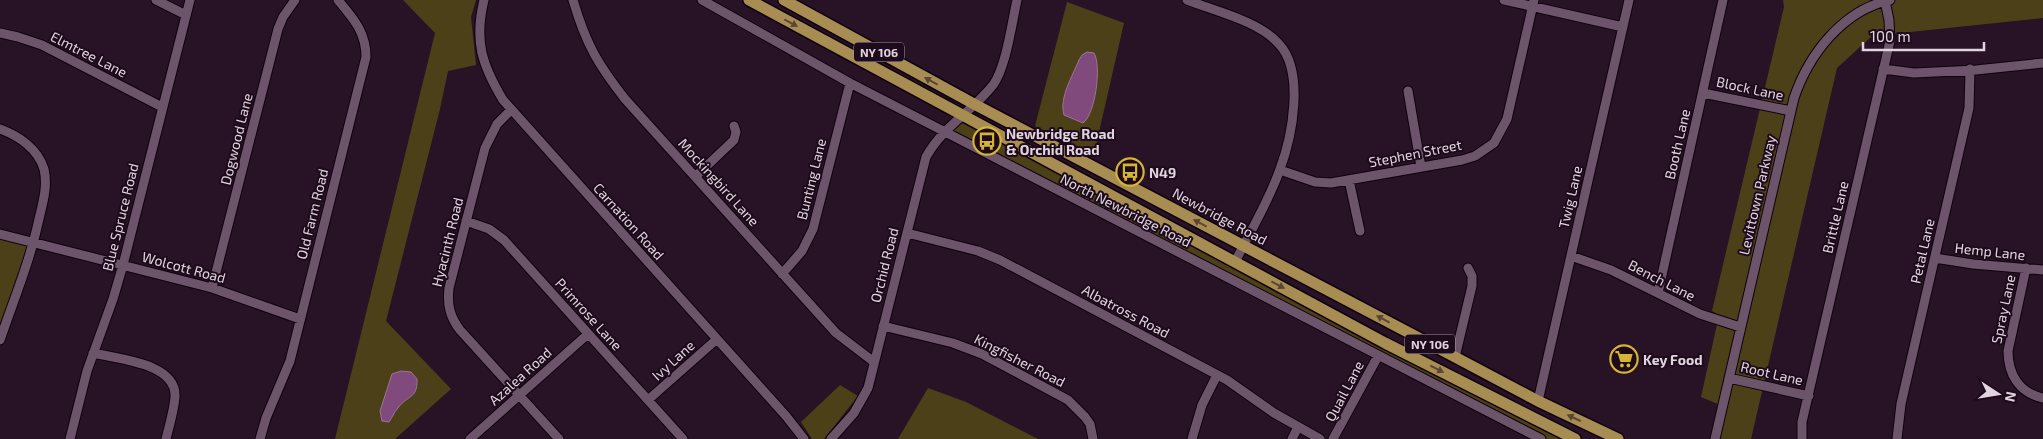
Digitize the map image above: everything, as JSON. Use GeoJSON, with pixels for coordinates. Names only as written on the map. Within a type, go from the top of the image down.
{"type":"FeatureCollection","features":[{"type":"Feature","properties":{"kind":"main road","name":"NY 106"},"geometry":{"type":"LineString","coordinates":[[749,0],[1384,343],[1575,439]]}},
{"type":"Feature","properties":{"kind":"main road","name":"Newbridge Road"},"geometry":{"type":"LineString","coordinates":[[784,0],[974,104],[1455,358],[1538,401],[1618,439]]}},
{"type":"Feature","properties":{"kind":"street"},"geometry":{"type":"LineString","coordinates":[[156,0],[186,15]]}},
{"type":"Feature","properties":{"kind":"street","name":"Blue Spruce Road"},"geometry":{"type":"LineString","coordinates":[[70,439],[87,371],[123,265],[190,0]]}},
{"type":"Feature","properties":{"kind":"street","name":"Dogwood Lane"},"geometry":{"type":"LineString","coordinates":[[212,288],[278,28],[295,0]]}},
{"type":"Feature","properties":{"kind":"street","name":"Old Farm Road"},"geometry":{"type":"LineString","coordinates":[[260,439],[266,418],[290,361],[366,57],[364,38],[358,24],[338,0]]}},
{"type":"Feature","properties":{"kind":"street","name":"Carnation Road"},"geometry":{"type":"LineString","coordinates":[[484,0],[479,22],[479,37],[484,62],[495,86],[511,110],[786,416],[804,439]]}},
{"type":"Feature","properties":{"kind":"street","name":"Mockingbird Lane"},"geometry":{"type":"LineString","coordinates":[[573,0],[583,33],[605,74],[836,333],[874,362]]}},
{"type":"Feature","properties":{"kind":"street","name":"North Newbridge Road"},"geometry":{"type":"LineString","coordinates":[[702,0],[850,83],[1541,439]]}},
{"type":"Feature","properties":{"kind":"street","name":"Orchid Road"},"geometry":{"type":"LineString","coordinates":[[831,439],[861,402],[868,388],[926,157],[943,131],[994,84],[1001,71],[1017,0]]}},
{"type":"Feature","properties":{"kind":"street"},"geometry":{"type":"LineString","coordinates":[[1187,0],[1258,28],[1270,36],[1284,50],[1293,74],[1292,119],[1280,170],[1235,262]]}},
{"type":"Feature","properties":{"kind":"street"},"geometry":{"type":"LineString","coordinates":[[1504,0],[1534,3],[1623,27]]}},
{"type":"Feature","properties":{"kind":"street","name":"Twig Lane"},"geometry":{"type":"LineString","coordinates":[[1538,401],[1629,0]]}},
{"type":"Feature","properties":{"kind":"street","name":"Booth Lane"},"geometry":{"type":"LineString","coordinates":[[1658,293],[1723,0]]}},
{"type":"Feature","properties":{"kind":"street","name":"Brittle Lane"},"geometry":{"type":"LineString","coordinates":[[1802,439],[1802,422],[1890,41],[1888,1]]}},
{"type":"Feature","properties":{"kind":"street","name":"Levittown Parkway"},"geometry":{"type":"LineString","coordinates":[[1715,439],[1800,78],[1826,40],[1860,13],[1888,1]]}},
{"type":"Feature","properties":{"kind":"street","name":"Stephen Street"},"geometry":{"type":"LineString","coordinates":[[1280,170],[1322,183],[1349,180],[1475,156],[1494,143],[1507,119],[1534,3]]}},
{"type":"Feature","properties":{"kind":"street","name":"Elmtree Lane"},"geometry":{"type":"LineString","coordinates":[[0,33],[18,36],[42,45],[162,107]]}},
{"type":"Feature","properties":{"kind":"street"},"geometry":{"type":"LineString","coordinates":[[1883,69],[1914,74],[2043,62]]}},
{"type":"Feature","properties":{"kind":"street","name":"Petal Lane"},"geometry":{"type":"LineString","coordinates":[[1897,439],[1901,404],[1969,108],[1970,69]]}},
{"type":"Feature","properties":{"kind":"street","name":"Bunting Lane"},"geometry":{"type":"LineString","coordinates":[[782,274],[802,251],[813,229],[850,83]]}},
{"type":"Feature","properties":{"kind":"street"},"geometry":{"type":"LineString","coordinates":[[1408,91],[1421,167]]}},
{"type":"Feature","properties":{"kind":"street","name":"Block Lane"},"geometry":{"type":"LineString","coordinates":[[1703,93],[1791,111]]}},
{"type":"Feature","properties":{"kind":"street","name":"Hyacinth Road"},"geometry":{"type":"LineString","coordinates":[[511,110],[497,124],[485,148],[449,288],[449,310],[460,330],[558,439]]}},
{"type":"Feature","properties":{"kind":"street"},"geometry":{"type":"LineString","coordinates":[[696,176],[734,140],[736,132],[734,126]]}},
{"type":"Feature","properties":{"kind":"street"},"geometry":{"type":"LineString","coordinates":[[0,129],[28,144],[34,151],[43,168],[45,193],[34,242],[0,340]]}},
{"type":"Feature","properties":{"kind":"street"},"geometry":{"type":"LineString","coordinates":[[1349,180],[1360,231]]}},
{"type":"Feature","properties":{"kind":"street","name":"Primrose Lane"},"geometry":{"type":"LineString","coordinates":[[466,221],[489,229],[504,240],[683,439]]}},
{"type":"Feature","properties":{"kind":"street","name":"Albatross Road"},"geometry":{"type":"LineString","coordinates":[[907,233],[978,251],[1000,260],[1217,375],[1249,394],[1274,413],[1320,439]]}},
{"type":"Feature","properties":{"kind":"street","name":"Wolcott Road"},"geometry":{"type":"LineString","coordinates":[[0,234],[212,288],[300,319]]}},
{"type":"Feature","properties":{"kind":"street","name":"Bench Lane"},"geometry":{"type":"LineString","coordinates":[[1571,256],[1611,270],[1705,316],[1740,327]]}},
{"type":"Feature","properties":{"kind":"street","name":"Hemp Lane"},"geometry":{"type":"LineString","coordinates":[[1935,258],[1973,264],[2043,270]]}},
{"type":"Feature","properties":{"kind":"street"},"geometry":{"type":"LineString","coordinates":[[1455,358],[1472,286],[1472,276],[1468,268]]}},
{"type":"Feature","properties":{"kind":"street","name":"Spray Lane"},"geometry":{"type":"LineString","coordinates":[[2026,268],[2008,351],[2008,361],[2012,375],[2019,386],[2030,394],[2043,398]]}},
{"type":"Feature","properties":{"kind":"street","name":"Kingfisher Road"},"geometry":{"type":"LineString","coordinates":[[883,326],[953,343],[982,354],[1051,391],[1078,408],[1090,424],[1094,439]]}},
{"type":"Feature","properties":{"kind":"street","name":"Azalea Road"},"geometry":{"type":"LineString","coordinates":[[470,439],[588,334]]}},
{"type":"Feature","properties":{"kind":"street","name":"Ivy Lane"},"geometry":{"type":"LineString","coordinates":[[648,400],[717,339]]}},
{"type":"Feature","properties":{"kind":"street"},"geometry":{"type":"LineString","coordinates":[[94,353],[155,369],[170,380],[173,385],[175,399],[166,439]]}},
{"type":"Feature","properties":{"kind":"street","name":"Quail Lane"},"geometry":{"type":"LineString","coordinates":[[1334,439],[1378,356]]}},
{"type":"Feature","properties":{"kind":"street"},"geometry":{"type":"LineString","coordinates":[[1192,439],[1202,405],[1217,375]]}},
{"type":"Feature","properties":{"kind":"street","name":"Root Lane"},"geometry":{"type":"LineString","coordinates":[[1729,378],[1808,396]]}},
{"type":"Feature","properties":{"kind":"street"},"geometry":{"type":"LineString","coordinates":[[1292,439],[1298,427]]}},
{"type":"Feature","properties":{"kind":"shaded area"},"geometry":{"type":"Polygon","coordinates":[[[403,0],[476,0],[471,17],[476,65],[448,71],[386,321],[451,389],[395,439],[335,439],[435,33],[403,0]]]}},
{"type":"Feature","properties":{"kind":"shaded area"},"geometry":{"type":"Polygon","coordinates":[[[1783,0],[2043,0],[2043,18],[1872,36],[1837,68],[1751,439],[1712,439],[1720,405],[1701,397],[1719,315],[1712,311],[1784,7],[1783,0]]]}},
{"type":"Feature","properties":{"kind":"shaded area"},"geometry":{"type":"Polygon","coordinates":[[[1067,2],[1124,23],[1094,154],[1035,126],[1067,2]]]}},
{"type":"Feature","properties":{"kind":"shaded area"},"geometry":{"type":"Polygon","coordinates":[[[1087,52],[1094,53],[1097,79],[1091,111],[1083,123],[1064,115],[1063,102],[1079,60],[1087,52]]]}},
{"type":"Feature","properties":{"kind":"shaded area"},"geometry":{"type":"Polygon","coordinates":[[[962,118],[1571,439],[1546,439],[946,130],[962,118]]]}},
{"type":"Feature","properties":{"kind":"shaded area"},"geometry":{"type":"Polygon","coordinates":[[[0,233],[32,241],[0,337],[0,233]]]}},
{"type":"Feature","properties":{"kind":"shaded area"},"geometry":{"type":"Polygon","coordinates":[[[401,371],[411,372],[417,379],[416,390],[414,394],[401,404],[389,422],[382,421],[380,411],[392,374],[401,371]]]}},
{"type":"Feature","properties":{"kind":"shaded area"},"geometry":{"type":"Polygon","coordinates":[[[840,385],[858,396],[824,439],[812,439],[801,422],[840,385]]]}},
{"type":"Feature","properties":{"kind":"shaded area"},"geometry":{"type":"Polygon","coordinates":[[[928,388],[966,402],[1038,439],[898,439],[928,388]]]}},
{"type":"Feature","properties":{"kind":"place","name":"Newbridge Road & Orchid Road"},"geometry":{"type":"Point","coordinates":[987,141]}},
{"type":"Feature","properties":{"kind":"place","name":"N49"},"geometry":{"type":"Point","coordinates":[1130,172]}},
{"type":"Feature","properties":{"kind":"place","name":"Key Food"},"geometry":{"type":"Point","coordinates":[1624,359]}}]}
